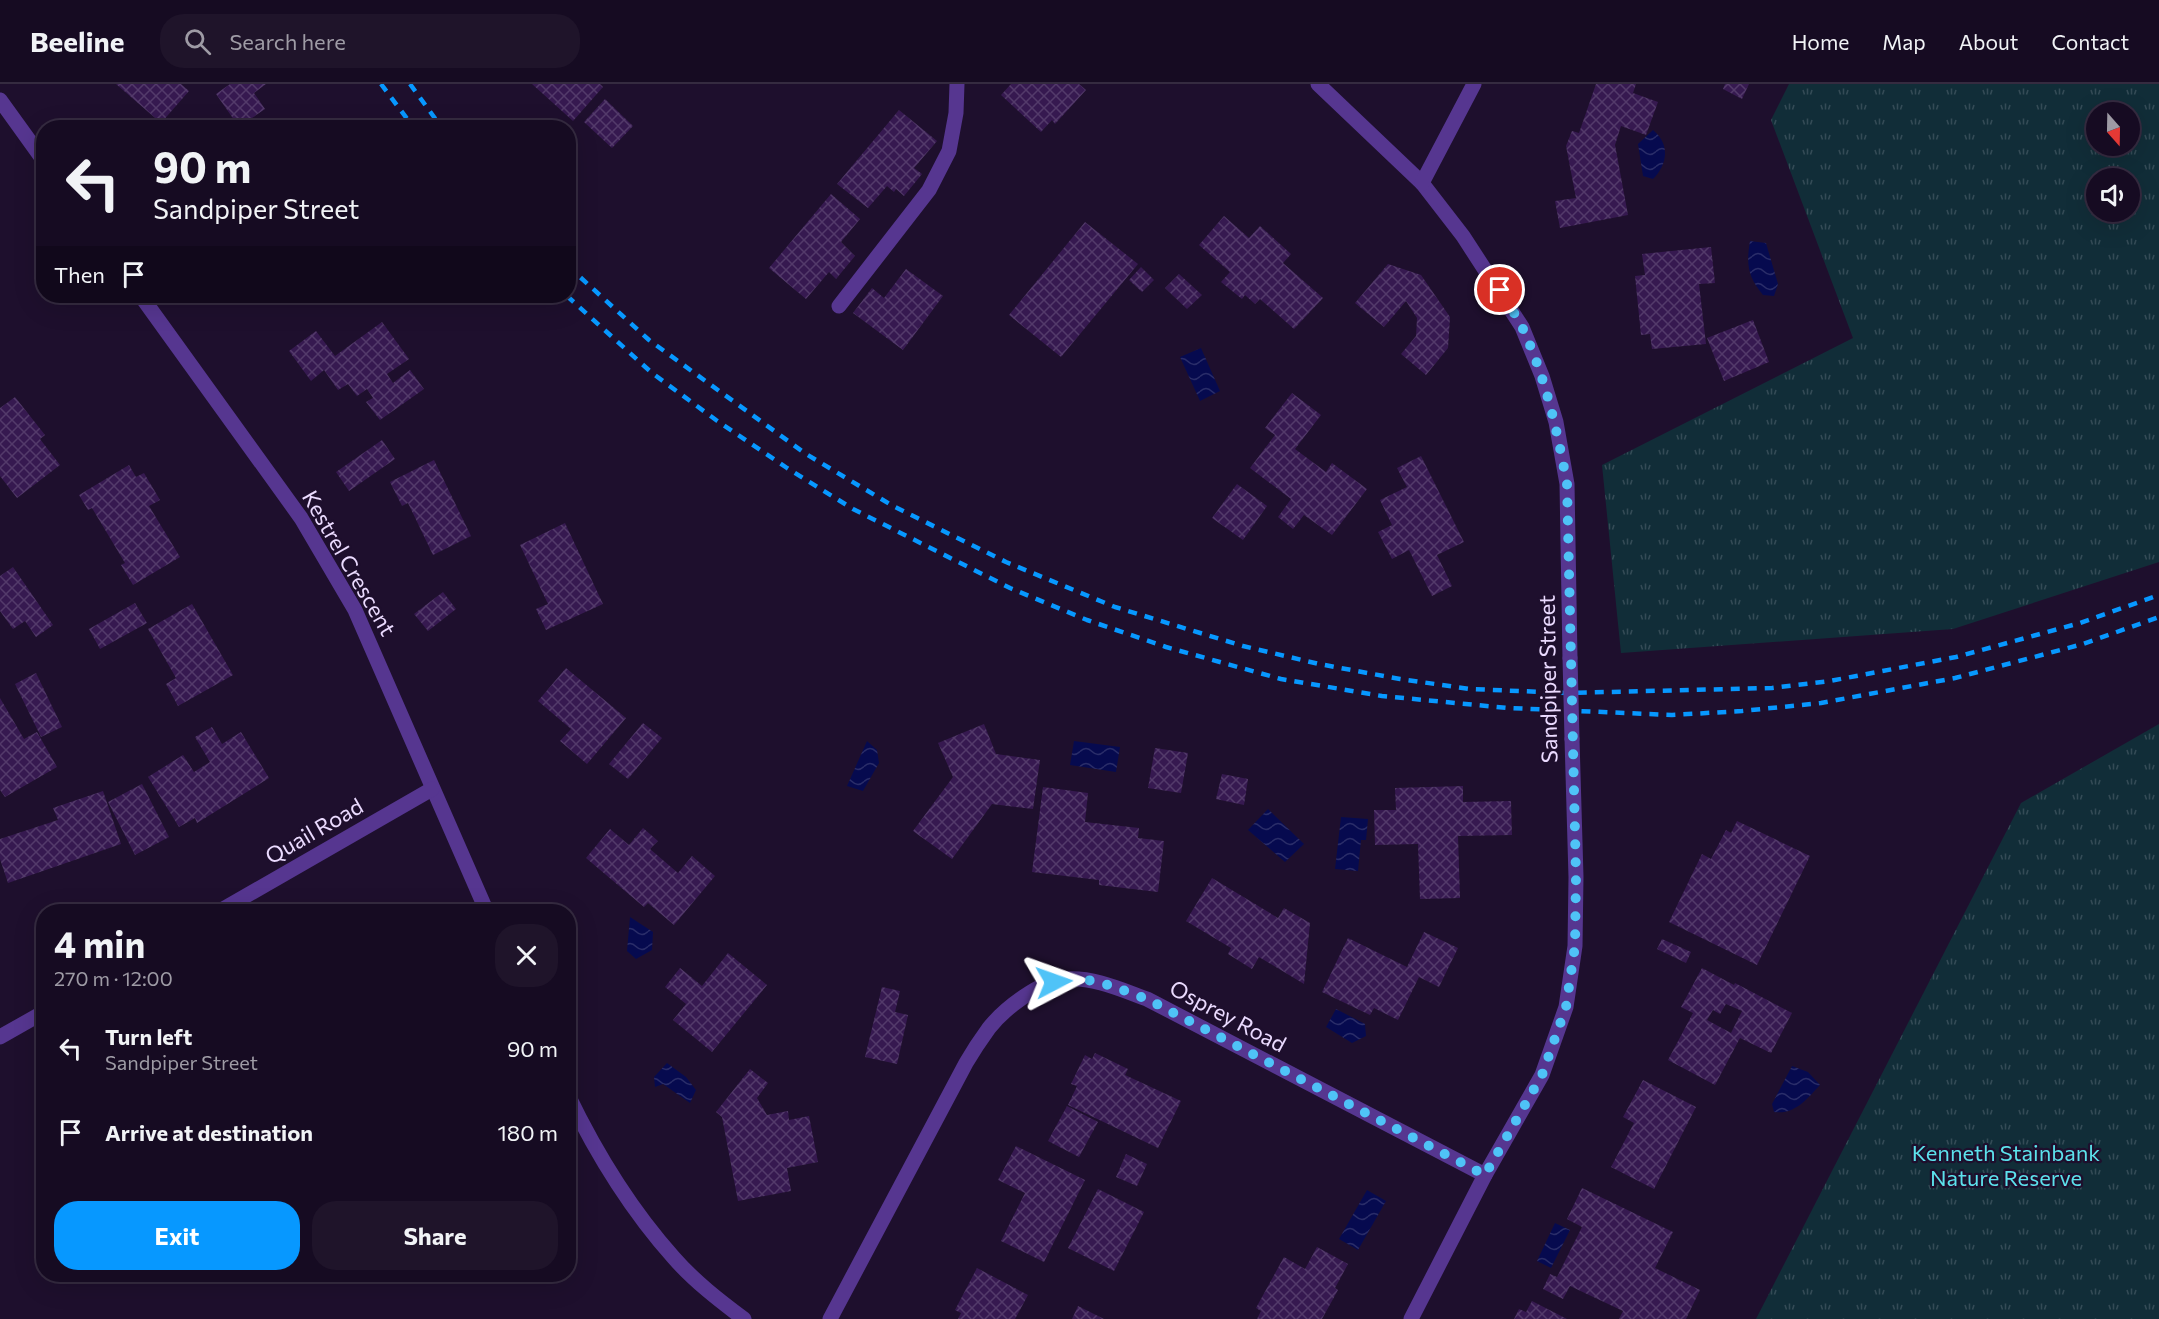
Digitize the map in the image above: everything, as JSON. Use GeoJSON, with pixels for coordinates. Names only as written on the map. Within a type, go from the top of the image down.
{"type":"FeatureCollection","features":[{"type":"Feature","properties":{"kind":"street"},"geometry":{"type":"LineString","coordinates":[[839,306],[929,190],[949,151],[956,113],[957,84]]}},
{"type":"Feature","properties":{"kind":"street","name":"Sandpiper Street"},"geometry":{"type":"LineString","coordinates":[[1318,84],[1422,183],[1463,236],[1500,290],[1522,327],[1542,376],[1556,422],[1567,484],[1576,877],[1575,946],[1566,1007],[1542,1075],[1485,1175],[1411,1319]]}},
{"type":"Feature","properties":{"kind":"street"},"geometry":{"type":"LineString","coordinates":[[1422,183],[1474,84]]}},
{"type":"Feature","properties":{"kind":"street"},"geometry":{"type":"LineString","coordinates":[[0,100],[36,150]]}},
{"type":"Feature","properties":{"kind":"street","name":"Kestrel Crescent"},"geometry":{"type":"LineString","coordinates":[[146,303],[301,519],[355,610],[483,904]]}},
{"type":"Feature","properties":{"kind":"street","name":"Quail Road"},"geometry":{"type":"LineString","coordinates":[[232,904],[432,789]]}},
{"type":"Feature","properties":{"kind":"street","name":"Osprey Road"},"geometry":{"type":"LineString","coordinates":[[830,1319],[966,1063],[990,1026],[1017,1002],[1042,986],[1065,978],[1091,980],[1147,999],[1485,1175]]}},
{"type":"Feature","properties":{"kind":"street"},"geometry":{"type":"LineString","coordinates":[[0,1037],[36,1017]]}},
{"type":"Feature","properties":{"kind":"street"},"geometry":{"type":"LineString","coordinates":[[576,1111],[631,1205],[674,1259],[718,1300],[744,1319]]}},
{"type":"Feature","properties":{"kind":"green space"},"geometry":{"type":"Polygon","coordinates":[[[1789,84],[2159,84],[2159,562],[1953,629],[1621,653],[1602,465],[1853,338],[1771,120],[1789,84]]]}},
{"type":"Feature","properties":{"kind":"green space","name":"Kenneth Stainbank Nature Reserve"},"geometry":{"type":"Polygon","coordinates":[[[2159,724],[2159,1319],[1756,1319],[2021,803],[2159,724]]]}},
{"type":"Feature","properties":{"kind":"water"},"geometry":{"type":"Polygon","coordinates":[[[1653,130],[1662,141],[1665,154],[1662,167],[1653,179],[1643,176],[1638,144],[1653,130]]]}},
{"type":"Feature","properties":{"kind":"water"},"geometry":{"type":"Polygon","coordinates":[[[1750,241],[1766,243],[1778,284],[1774,296],[1763,295],[1751,276],[1748,264],[1750,241]]]}},
{"type":"Feature","properties":{"kind":"water"},"geometry":{"type":"Polygon","coordinates":[[[1201,348],[1220,391],[1200,401],[1180,357],[1201,348]]]}},
{"type":"Feature","properties":{"kind":"water"},"geometry":{"type":"Polygon","coordinates":[[[867,741],[877,750],[879,763],[863,791],[847,786],[867,741]]]}},
{"type":"Feature","properties":{"kind":"water"},"geometry":{"type":"Polygon","coordinates":[[[1074,741],[1120,747],[1116,772],[1070,765],[1074,741]]]}},
{"type":"Feature","properties":{"kind":"water"},"geometry":{"type":"Polygon","coordinates":[[[1268,809],[1304,844],[1285,862],[1248,830],[1268,809]]]}},
{"type":"Feature","properties":{"kind":"water"},"geometry":{"type":"Polygon","coordinates":[[[1341,817],[1368,819],[1366,840],[1361,840],[1358,871],[1335,869],[1341,817]]]}},
{"type":"Feature","properties":{"kind":"water"},"geometry":{"type":"Polygon","coordinates":[[[630,917],[653,932],[652,950],[636,959],[627,951],[630,917]]]}},
{"type":"Feature","properties":{"kind":"water"},"geometry":{"type":"Polygon","coordinates":[[[1336,1009],[1365,1024],[1366,1036],[1352,1043],[1326,1027],[1336,1009]]]}},
{"type":"Feature","properties":{"kind":"water"},"geometry":{"type":"Polygon","coordinates":[[[667,1063],[686,1077],[696,1090],[690,1103],[663,1084],[655,1087],[654,1077],[667,1063]]]}},
{"type":"Feature","properties":{"kind":"water"},"geometry":{"type":"Polygon","coordinates":[[[1792,1066],[1808,1072],[1820,1085],[1794,1108],[1774,1112],[1772,1104],[1792,1066]]]}},
{"type":"Feature","properties":{"kind":"water"},"geometry":{"type":"Polygon","coordinates":[[[1367,1190],[1386,1201],[1358,1250],[1339,1239],[1367,1190]]]}},
{"type":"Feature","properties":{"kind":"water"},"geometry":{"type":"Polygon","coordinates":[[[1555,1223],[1570,1230],[1551,1268],[1537,1261],[1555,1223]]]}},
{"type":"Feature","properties":{"kind":"building"},"geometry":{"type":"Polygon","coordinates":[[[116,84],[181,84],[189,91],[164,120],[158,120],[116,84]]]}},
{"type":"Feature","properties":{"kind":"building"},"geometry":{"type":"Polygon","coordinates":[[[230,84],[266,84],[254,93],[265,109],[249,120],[234,120],[216,94],[230,84]]]}},
{"type":"Feature","properties":{"kind":"building"},"geometry":{"type":"Polygon","coordinates":[[[532,84],[600,84],[603,87],[572,120],[532,84]]]}},
{"type":"Feature","properties":{"kind":"building"},"geometry":{"type":"Polygon","coordinates":[[[1011,84],[1079,84],[1086,90],[1055,124],[1052,120],[1041,132],[1001,95],[1011,84]]]}},
{"type":"Feature","properties":{"kind":"building"},"geometry":{"type":"Polygon","coordinates":[[[1596,84],[1636,84],[1633,93],[1658,102],[1646,135],[1621,126],[1615,145],[1628,215],[1560,228],[1555,201],[1576,198],[1566,146],[1572,131],[1579,133],[1596,84]]]}},
{"type":"Feature","properties":{"kind":"building"},"geometry":{"type":"Polygon","coordinates":[[[1725,84],[1749,84],[1742,99],[1723,89],[1725,84]]]}},
{"type":"Feature","properties":{"kind":"building"},"geometry":{"type":"Polygon","coordinates":[[[605,99],[633,126],[612,148],[584,122],[605,99]]]}},
{"type":"Feature","properties":{"kind":"building"},"geometry":{"type":"Polygon","coordinates":[[[899,110],[937,141],[914,168],[922,174],[904,196],[896,189],[894,192],[887,186],[868,208],[837,184],[899,110]]]}},
{"type":"Feature","properties":{"kind":"building"},"geometry":{"type":"Polygon","coordinates":[[[831,194],[860,219],[841,242],[855,256],[836,279],[829,272],[806,299],[769,268],[831,194]]]}},
{"type":"Feature","properties":{"kind":"building"},"geometry":{"type":"Polygon","coordinates":[[[1224,216],[1249,238],[1260,226],[1291,254],[1283,263],[1323,298],[1294,329],[1260,299],[1255,304],[1245,295],[1242,299],[1221,282],[1230,272],[1199,245],[1224,216]]]}},
{"type":"Feature","properties":{"kind":"building"},"geometry":{"type":"Polygon","coordinates":[[[1085,222],[1138,264],[1061,357],[1009,315],[1085,222]]]}},
{"type":"Feature","properties":{"kind":"building"},"geometry":{"type":"Polygon","coordinates":[[[1711,247],[1715,283],[1699,284],[1706,344],[1652,349],[1650,334],[1641,335],[1635,276],[1645,275],[1642,254],[1711,247]]]}},
{"type":"Feature","properties":{"kind":"building"},"geometry":{"type":"Polygon","coordinates":[[[1388,264],[1421,275],[1450,317],[1448,348],[1426,375],[1401,354],[1416,336],[1417,318],[1406,301],[1384,327],[1355,303],[1388,264]]]}},
{"type":"Feature","properties":{"kind":"building"},"geometry":{"type":"Polygon","coordinates":[[[1141,267],[1154,280],[1142,292],[1129,280],[1141,267]]]}},
{"type":"Feature","properties":{"kind":"building"},"geometry":{"type":"Polygon","coordinates":[[[906,269],[943,296],[903,350],[853,313],[872,288],[884,298],[906,269]]]}},
{"type":"Feature","properties":{"kind":"building"},"geometry":{"type":"Polygon","coordinates":[[[1179,274],[1202,295],[1187,309],[1165,288],[1179,274]]]}},
{"type":"Feature","properties":{"kind":"building"},"geometry":{"type":"Polygon","coordinates":[[[1753,320],[1769,362],[1724,381],[1707,338],[1753,320]]]}},
{"type":"Feature","properties":{"kind":"building"},"geometry":{"type":"Polygon","coordinates":[[[382,322],[409,359],[387,374],[393,383],[410,370],[424,389],[380,420],[366,402],[373,398],[367,389],[357,396],[348,384],[338,390],[324,370],[311,381],[289,351],[316,331],[335,356],[382,322]]]}},
{"type":"Feature","properties":{"kind":"building"},"geometry":{"type":"Polygon","coordinates":[[[1292,393],[1321,415],[1295,449],[1326,472],[1332,463],[1367,489],[1332,535],[1304,515],[1293,529],[1278,517],[1291,499],[1250,468],[1275,435],[1265,428],[1292,393]]]}},
{"type":"Feature","properties":{"kind":"building"},"geometry":{"type":"Polygon","coordinates":[[[15,397],[45,435],[40,439],[60,465],[17,498],[0,476],[0,408],[15,397]]]}},
{"type":"Feature","properties":{"kind":"building"},"geometry":{"type":"Polygon","coordinates":[[[382,440],[395,459],[349,491],[336,472],[382,440]]]}},
{"type":"Feature","properties":{"kind":"building"},"geometry":{"type":"Polygon","coordinates":[[[1421,456],[1464,542],[1437,555],[1452,586],[1432,596],[1409,550],[1392,559],[1378,532],[1392,525],[1380,500],[1407,487],[1397,468],[1421,456]]]}},
{"type":"Feature","properties":{"kind":"building"},"geometry":{"type":"Polygon","coordinates":[[[434,460],[471,536],[433,555],[408,503],[402,506],[390,482],[434,460]]]}},
{"type":"Feature","properties":{"kind":"building"},"geometry":{"type":"Polygon","coordinates":[[[129,465],[136,477],[144,473],[160,500],[149,506],[180,557],[133,585],[121,565],[125,563],[92,508],[88,510],[79,495],[129,465]]]}},
{"type":"Feature","properties":{"kind":"building"},"geometry":{"type":"Polygon","coordinates":[[[1237,484],[1267,506],[1243,540],[1212,518],[1237,484]]]}},
{"type":"Feature","properties":{"kind":"building"},"geometry":{"type":"Polygon","coordinates":[[[565,523],[603,604],[546,630],[536,609],[548,604],[520,545],[565,523]]]}},
{"type":"Feature","properties":{"kind":"building"},"geometry":{"type":"Polygon","coordinates":[[[13,567],[53,625],[36,637],[25,621],[13,629],[0,611],[0,576],[13,567]]]}},
{"type":"Feature","properties":{"kind":"building"},"geometry":{"type":"Polygon","coordinates":[[[443,592],[456,609],[428,631],[414,614],[443,592]]]}},
{"type":"Feature","properties":{"kind":"building"},"geometry":{"type":"Polygon","coordinates":[[[135,603],[147,623],[100,649],[89,629],[135,603]]]}},
{"type":"Feature","properties":{"kind":"building"},"geometry":{"type":"Polygon","coordinates":[[[192,604],[233,675],[178,706],[166,684],[176,678],[148,629],[192,604]]]}},
{"type":"Feature","properties":{"kind":"building"},"geometry":{"type":"Polygon","coordinates":[[[566,668],[626,718],[587,764],[560,741],[571,729],[538,701],[566,668]]]}},
{"type":"Feature","properties":{"kind":"building"},"geometry":{"type":"Polygon","coordinates":[[[36,673],[62,727],[41,737],[15,684],[36,673]]]}},
{"type":"Feature","properties":{"kind":"building"},"geometry":{"type":"Polygon","coordinates":[[[0,698],[24,739],[37,732],[57,767],[5,797],[0,790],[0,698]]]}},
{"type":"Feature","properties":{"kind":"building"},"geometry":{"type":"Polygon","coordinates":[[[643,723],[662,738],[628,779],[609,764],[643,723]]]}},
{"type":"Feature","properties":{"kind":"building"},"geometry":{"type":"Polygon","coordinates":[[[984,724],[996,754],[1040,760],[1033,809],[992,804],[952,859],[913,831],[953,777],[938,743],[984,724]]]}},
{"type":"Feature","properties":{"kind":"building"},"geometry":{"type":"Polygon","coordinates":[[[212,727],[222,744],[241,732],[269,778],[197,823],[195,818],[179,827],[148,777],[183,755],[194,772],[210,762],[195,737],[212,727]]]}},
{"type":"Feature","properties":{"kind":"building"},"geometry":{"type":"Polygon","coordinates":[[[1155,748],[1188,753],[1181,793],[1148,788],[1155,748]]]}},
{"type":"Feature","properties":{"kind":"building"},"geometry":{"type":"Polygon","coordinates":[[[1222,774],[1248,779],[1244,805],[1216,799],[1222,774]]]}},
{"type":"Feature","properties":{"kind":"building"},"geometry":{"type":"Polygon","coordinates":[[[142,784],[169,837],[135,855],[108,802],[142,784]]]}},
{"type":"Feature","properties":{"kind":"building"},"geometry":{"type":"Polygon","coordinates":[[[1463,786],[1463,802],[1511,801],[1512,835],[1458,836],[1460,898],[1420,899],[1418,844],[1375,845],[1374,810],[1396,810],[1395,788],[1463,786]]]}},
{"type":"Feature","properties":{"kind":"building"},"geometry":{"type":"Polygon","coordinates":[[[1043,787],[1088,793],[1085,822],[1139,828],[1138,838],[1164,841],[1158,892],[1099,885],[1099,880],[1032,872],[1043,787]]]}},
{"type":"Feature","properties":{"kind":"building"},"geometry":{"type":"Polygon","coordinates":[[[103,791],[121,844],[8,883],[0,859],[0,839],[58,820],[53,808],[103,791]]]}},
{"type":"Feature","properties":{"kind":"building"},"geometry":{"type":"Polygon","coordinates":[[[1737,821],[1810,856],[1757,965],[1669,922],[1702,854],[1711,859],[1726,830],[1731,833],[1737,821]]]}},
{"type":"Feature","properties":{"kind":"building"},"geometry":{"type":"Polygon","coordinates":[[[643,828],[658,841],[650,849],[678,873],[692,856],[715,876],[674,925],[648,903],[644,907],[586,858],[610,829],[629,845],[643,828]]]}},
{"type":"Feature","properties":{"kind":"building"},"geometry":{"type":"Polygon","coordinates":[[[1212,878],[1278,918],[1284,908],[1310,923],[1304,984],[1259,957],[1252,969],[1228,954],[1231,948],[1186,921],[1212,878]]]}},
{"type":"Feature","properties":{"kind":"building"},"geometry":{"type":"Polygon","coordinates":[[[1424,932],[1458,948],[1439,987],[1419,977],[1398,1020],[1374,1008],[1370,1015],[1322,992],[1348,938],[1407,967],[1424,932]]]}},
{"type":"Feature","properties":{"kind":"building"},"geometry":{"type":"Polygon","coordinates":[[[1662,939],[1691,952],[1686,963],[1657,949],[1662,939]]]}},
{"type":"Feature","properties":{"kind":"building"},"geometry":{"type":"Polygon","coordinates":[[[728,953],[767,985],[712,1052],[673,1020],[686,1004],[665,987],[680,968],[702,986],[728,953]]]}},
{"type":"Feature","properties":{"kind":"building"},"geometry":{"type":"Polygon","coordinates":[[[1702,968],[1792,1013],[1771,1053],[1740,1038],[1715,1085],[1668,1060],[1693,1013],[1681,1007],[1702,968]],[[1726,1004],[1720,1014],[1713,1010],[1707,1020],[1731,1033],[1742,1011],[1726,1004]]]}},
{"type":"Feature","properties":{"kind":"building"},"geometry":{"type":"Polygon","coordinates":[[[882,987],[900,991],[895,1012],[908,1015],[897,1064],[865,1057],[882,987]]]}},
{"type":"Feature","properties":{"kind":"building"},"geometry":{"type":"Polygon","coordinates":[[[1095,1053],[1128,1069],[1125,1075],[1181,1101],[1158,1148],[1068,1105],[1077,1086],[1071,1084],[1085,1055],[1092,1059],[1095,1053]]]}},
{"type":"Feature","properties":{"kind":"building"},"geometry":{"type":"Polygon","coordinates":[[[750,1069],[768,1083],[757,1098],[767,1115],[788,1111],[789,1120],[809,1116],[818,1162],[787,1168],[791,1191],[738,1201],[722,1117],[716,1112],[750,1069]]]}},
{"type":"Feature","properties":{"kind":"building"},"geometry":{"type":"Polygon","coordinates":[[[1643,1080],[1696,1107],[1654,1189],[1611,1167],[1634,1123],[1623,1117],[1643,1080]]]}},
{"type":"Feature","properties":{"kind":"building"},"geometry":{"type":"Polygon","coordinates":[[[1067,1106],[1098,1122],[1079,1157],[1048,1141],[1067,1106]]]}},
{"type":"Feature","properties":{"kind":"building"},"geometry":{"type":"Polygon","coordinates":[[[1016,1146],[1085,1180],[1044,1262],[1001,1241],[1025,1193],[998,1180],[1016,1146]]]}},
{"type":"Feature","properties":{"kind":"building"},"geometry":{"type":"Polygon","coordinates":[[[1126,1154],[1147,1164],[1137,1186],[1116,1177],[1126,1154]]]}},
{"type":"Feature","properties":{"kind":"building"},"geometry":{"type":"Polygon","coordinates":[[[1582,1188],[1673,1232],[1655,1268],[1700,1290],[1686,1319],[1619,1319],[1623,1311],[1570,1286],[1563,1299],[1543,1289],[1550,1274],[1557,1277],[1582,1227],[1567,1219],[1582,1188]]]}},
{"type":"Feature","properties":{"kind":"building"},"geometry":{"type":"Polygon","coordinates":[[[1098,1189],[1144,1212],[1114,1271],[1068,1248],[1098,1189]]]}},
{"type":"Feature","properties":{"kind":"building"},"geometry":{"type":"Polygon","coordinates":[[[1317,1247],[1348,1264],[1335,1288],[1338,1290],[1322,1319],[1257,1319],[1261,1311],[1256,1308],[1284,1257],[1305,1269],[1317,1247]]]}},
{"type":"Feature","properties":{"kind":"building"},"geometry":{"type":"Polygon","coordinates":[[[977,1268],[1028,1295],[1015,1319],[958,1319],[961,1313],[955,1310],[977,1268]]]}},
{"type":"Feature","properties":{"kind":"building"},"geometry":{"type":"Polygon","coordinates":[[[1532,1301],[1567,1319],[1514,1319],[1519,1309],[1526,1312],[1532,1301]]]}},
{"type":"Feature","properties":{"kind":"building"},"geometry":{"type":"Polygon","coordinates":[[[1078,1306],[1104,1319],[1072,1319],[1078,1306]]]}},
{"type":"Feature","properties":{"kind":"railway"},"geometry":{"type":"LineString","coordinates":[[381,84],[408,120]]}},
{"type":"Feature","properties":{"kind":"railway"},"geometry":{"type":"LineString","coordinates":[[410,84],[436,120]]}},
{"type":"Feature","properties":{"kind":"railway"},"geometry":{"type":"LineString","coordinates":[[576,273],[649,340],[806,454],[893,506],[1006,562],[1115,607],[1243,646],[1319,664],[1470,689],[1567,693],[1772,688],[1830,681],[1956,657],[2080,623],[2159,595]]}},
{"type":"Feature","properties":{"kind":"railway"},"geometry":{"type":"LineString","coordinates":[[575,303],[652,373],[716,420],[853,509],[1010,588],[1087,620],[1166,647],[1281,679],[1382,696],[1508,708],[1672,715],[1742,711],[1821,703],[1955,678],[2083,644],[2159,617]]}},
{"type":"Feature","properties":{"kind":"route"},"geometry":{"type":"LineString","coordinates":[[1054,982],[1065,978],[1091,980],[1147,999],[1485,1175],[1542,1075],[1566,1007],[1575,946],[1576,877],[1567,484],[1556,422],[1542,376],[1522,327],[1500,290]]}}]}
